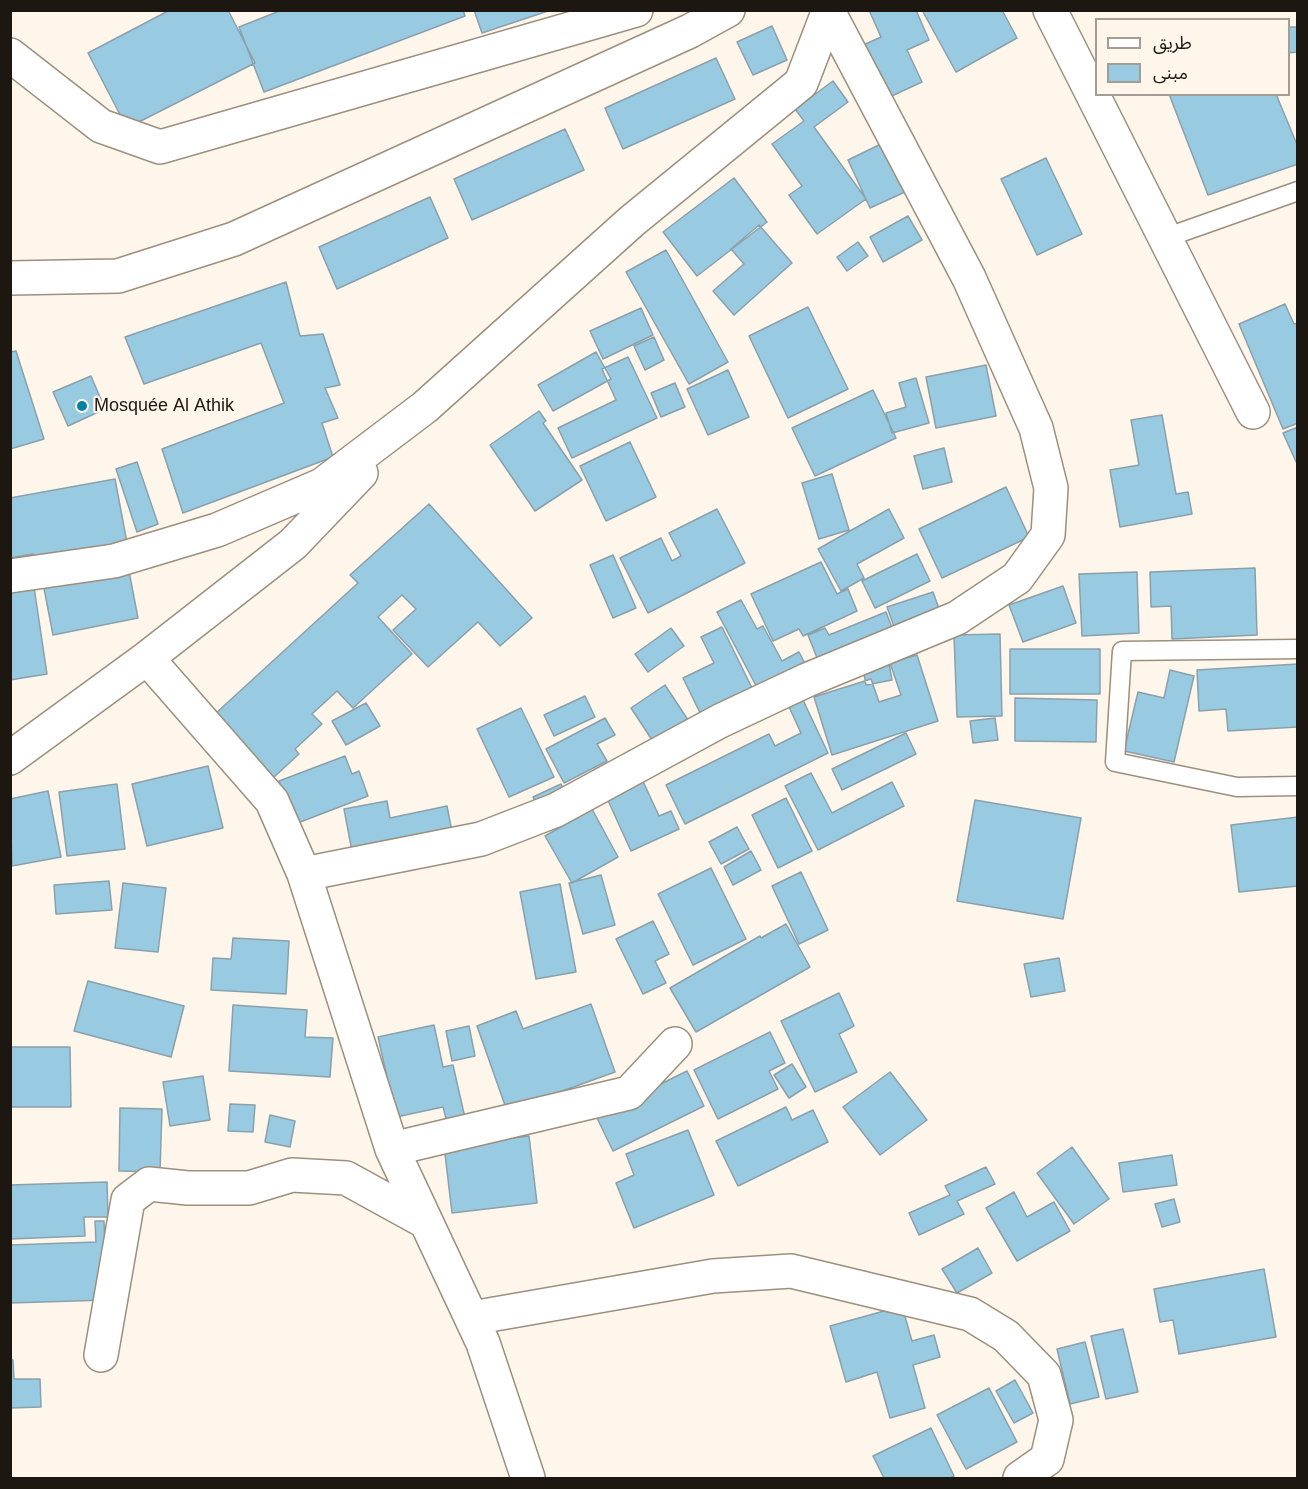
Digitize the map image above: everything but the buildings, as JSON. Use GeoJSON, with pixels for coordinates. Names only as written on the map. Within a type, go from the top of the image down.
{"type":"FeatureCollection","features":[{"type":"Feature","properties":{"kind":"street"},"geometry":{"type":"LineString","coordinates":[[10,55],[100,126],[160,147],[636,10]]}},
{"type":"Feature","properties":{"kind":"street"},"geometry":{"type":"LineString","coordinates":[[10,278],[118,276],[234,239],[690,31],[728,10]]}},
{"type":"Feature","properties":{"kind":"street"},"geometry":{"type":"LineString","coordinates":[[1050,10],[1253,412]]}},
{"type":"Feature","properties":{"kind":"street"},"geometry":{"type":"LineString","coordinates":[[10,758],[147,658],[293,544],[425,407],[632,221],[801,82],[829,12]]}},
{"type":"Feature","properties":{"kind":"street"},"geometry":{"type":"LineString","coordinates":[[304,874],[482,839],[556,810],[720,721],[807,680],[957,618],[1017,578],[1048,536],[1051,488],[1036,428],[969,278],[829,12]]}},
{"type":"Feature","properties":{"kind":"street"},"geometry":{"type":"LineString","coordinates":[[10,576],[114,561],[217,530],[322,484],[425,407]]}},
{"type":"Feature","properties":{"kind":"street"},"geometry":{"type":"LineString","coordinates":[[147,658],[272,801],[304,874],[392,1149],[483,1343],[528,1479]]}},
{"type":"Feature","properties":{"kind":"street"},"geometry":{"type":"LineString","coordinates":[[392,1149],[629,1093],[675,1044]]}},
{"type":"Feature","properties":{"kind":"street"},"geometry":{"type":"LineString","coordinates":[[100,1355],[128,1200],[149,1184],[188,1188],[249,1188],[292,1175],[346,1178],[426,1222]]}},
{"type":"Feature","properties":{"kind":"street"},"geometry":{"type":"LineString","coordinates":[[472,1318],[713,1276],[791,1271],[970,1314],[1006,1336],[1044,1375],[1056,1420],[1054,1430],[1047,1459],[1020,1479]]}},
{"type":"Feature","properties":{"kind":"lane"},"geometry":{"type":"LineString","coordinates":[[1165,238],[1298,191]]}},
{"type":"Feature","properties":{"kind":"lane"},"geometry":{"type":"LineString","coordinates":[[1298,649],[1122,651],[1114,762],[1237,787],[1298,786]]}},
{"type":"Feature","properties":{"kind":"place","name":"Mosquée Al Athik"},"geometry":{"type":"Point","coordinates":[82,406]}}]}
